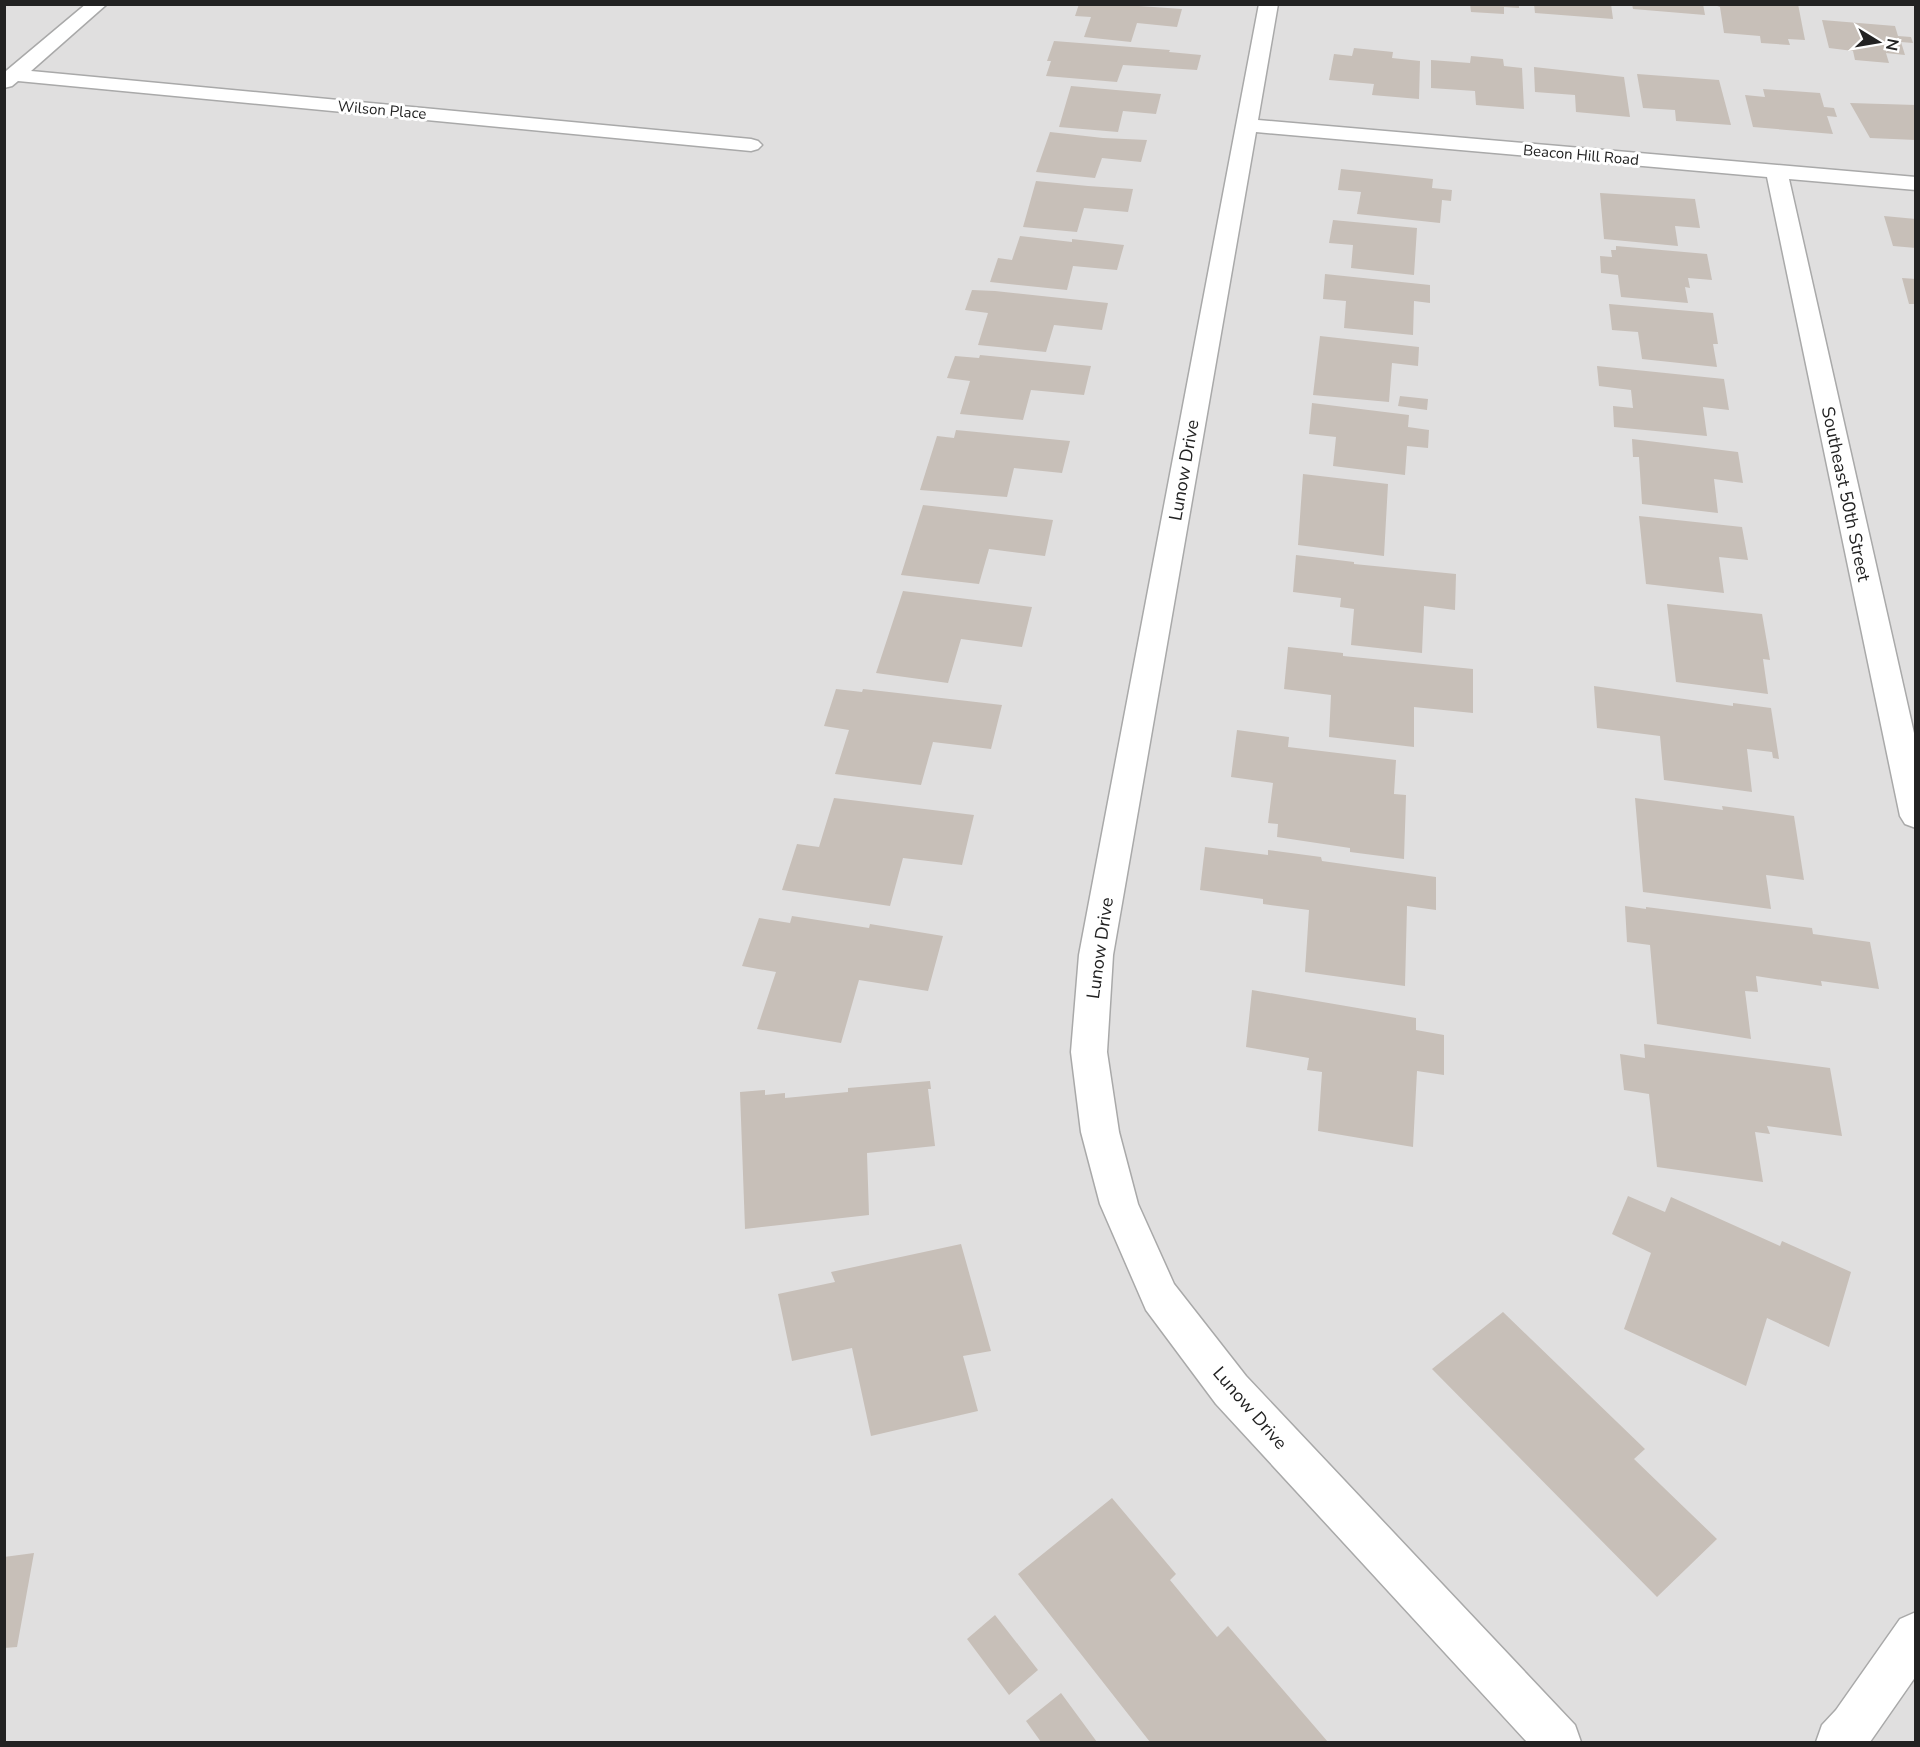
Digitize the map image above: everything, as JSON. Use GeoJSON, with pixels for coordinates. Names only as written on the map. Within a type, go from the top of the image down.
{"type":"FeatureCollection","features":[{"type":"Feature","properties":{"kind":"street"},"geometry":{"type":"LineString","coordinates":[[9,79],[98,4]]}},
{"type":"Feature","properties":{"kind":"street","name":"Lunow Drive"},"geometry":{"type":"LineString","coordinates":[[1269,4],[1096,955],[1089,1052],[1100,1132],[1119,1204],[1160,1297],[1231,1390],[1558,1743]]}},
{"type":"Feature","properties":{"kind":"street","name":"Wilson Place"},"geometry":{"type":"LineString","coordinates":[[9,79],[751,145]]}},
{"type":"Feature","properties":{"kind":"street","name":"Beacon Hill Road"},"geometry":{"type":"LineString","coordinates":[[1247,124],[1916,184]]}},
{"type":"Feature","properties":{"kind":"street","name":"Southeast 50th Street"},"geometry":{"type":"LineString","coordinates":[[1777,173],[1916,816]]}},
{"type":"Feature","properties":{"kind":"street"},"geometry":{"type":"LineString","coordinates":[[1839,1743],[1853,1727],[1916,1635]]}},
{"type":"Feature","properties":{"kind":"shaded area"},"geometry":{"type":"Polygon","coordinates":[[[5,5],[1915,5],[1915,1742],[5,1742],[5,5]]]}},
{"type":"Feature","properties":{"kind":"building"},"geometry":{"type":"Polygon","coordinates":[[[1079,4],[1182,9],[1177,27],[1137,23],[1131,42],[1084,37],[1091,17],[1075,16],[1079,4]]]}},
{"type":"Feature","properties":{"kind":"building"},"geometry":{"type":"Polygon","coordinates":[[[1470,4],[1519,4],[1519,8],[1504,7],[1504,14],[1471,12],[1470,4]]]}},
{"type":"Feature","properties":{"kind":"building"},"geometry":{"type":"Polygon","coordinates":[[[1534,4],[1611,4],[1613,19],[1535,13],[1534,4]]]}},
{"type":"Feature","properties":{"kind":"building"},"geometry":{"type":"Polygon","coordinates":[[[1632,4],[1703,4],[1705,15],[1633,9],[1632,4]]]}},
{"type":"Feature","properties":{"kind":"building"},"geometry":{"type":"Polygon","coordinates":[[[1712,4],[1798,4],[1805,40],[1788,39],[1790,45],[1761,43],[1760,36],[1724,33],[1720,7],[1712,4]]]}},
{"type":"Feature","properties":{"kind":"building"},"geometry":{"type":"Polygon","coordinates":[[[1822,20],[1895,26],[1898,36],[1911,37],[1913,43],[1901,42],[1905,55],[1886,53],[1889,63],[1855,60],[1853,51],[1829,48],[1822,20]]]}},
{"type":"Feature","properties":{"kind":"building"},"geometry":{"type":"Polygon","coordinates":[[[1054,41],[1170,50],[1169,52],[1201,55],[1197,70],[1123,65],[1117,82],[1046,76],[1051,61],[1047,61],[1054,41]]]}},
{"type":"Feature","properties":{"kind":"building"},"geometry":{"type":"Polygon","coordinates":[[[1354,48],[1393,52],[1392,58],[1420,61],[1419,99],[1372,95],[1374,84],[1329,80],[1334,54],[1352,56],[1354,48]]]}},
{"type":"Feature","properties":{"kind":"building"},"geometry":{"type":"Polygon","coordinates":[[[1471,56],[1503,59],[1504,66],[1522,68],[1524,109],[1476,105],[1475,91],[1431,88],[1431,60],[1470,63],[1471,56]]]}},
{"type":"Feature","properties":{"kind":"building"},"geometry":{"type":"Polygon","coordinates":[[[1534,67],[1624,77],[1630,117],[1576,112],[1575,95],[1535,92],[1534,67]]]}},
{"type":"Feature","properties":{"kind":"building"},"geometry":{"type":"Polygon","coordinates":[[[1637,74],[1719,80],[1731,125],[1676,121],[1675,110],[1643,108],[1637,74]]]}},
{"type":"Feature","properties":{"kind":"building"},"geometry":{"type":"Polygon","coordinates":[[[1071,86],[1161,94],[1156,114],[1123,111],[1118,132],[1059,127],[1071,86]]]}},
{"type":"Feature","properties":{"kind":"building"},"geometry":{"type":"Polygon","coordinates":[[[1763,89],[1820,93],[1824,107],[1834,108],[1837,117],[1827,116],[1833,134],[1753,127],[1745,95],[1765,97],[1763,89]]]}},
{"type":"Feature","properties":{"kind":"building"},"geometry":{"type":"Polygon","coordinates":[[[1850,103],[1916,105],[1916,140],[1870,138],[1850,103]]]}},
{"type":"Feature","properties":{"kind":"building"},"geometry":{"type":"Polygon","coordinates":[[[1050,132],[1147,140],[1141,162],[1102,158],[1095,178],[1036,172],[1050,132]]]}},
{"type":"Feature","properties":{"kind":"building"},"geometry":{"type":"Polygon","coordinates":[[[1341,169],[1433,179],[1432,188],[1452,190],[1451,201],[1442,200],[1440,223],[1357,214],[1361,192],[1338,190],[1341,169]]]}},
{"type":"Feature","properties":{"kind":"building"},"geometry":{"type":"Polygon","coordinates":[[[1036,181],[1133,189],[1128,212],[1084,208],[1077,232],[1023,227],[1036,181]]]}},
{"type":"Feature","properties":{"kind":"building"},"geometry":{"type":"Polygon","coordinates":[[[1600,193],[1695,199],[1700,228],[1675,226],[1678,246],[1604,239],[1600,193]]]}},
{"type":"Feature","properties":{"kind":"building"},"geometry":{"type":"Polygon","coordinates":[[[1884,216],[1916,219],[1916,248],[1893,246],[1884,216]]]}},
{"type":"Feature","properties":{"kind":"building"},"geometry":{"type":"Polygon","coordinates":[[[1333,220],[1417,228],[1414,275],[1351,268],[1353,245],[1329,243],[1333,220]]]}},
{"type":"Feature","properties":{"kind":"building"},"geometry":{"type":"Polygon","coordinates":[[[1020,236],[1124,245],[1117,270],[1073,266],[1067,290],[990,282],[998,258],[1012,260],[1020,236]]]}},
{"type":"Feature","properties":{"kind":"building"},"geometry":{"type":"Polygon","coordinates":[[[1616,246],[1707,254],[1712,280],[1688,278],[1690,288],[1685,287],[1688,303],[1621,297],[1618,275],[1601,273],[1600,256],[1612,257],[1611,250],[1616,250],[1616,246]]]}},
{"type":"Feature","properties":{"kind":"building"},"geometry":{"type":"Polygon","coordinates":[[[1325,274],[1430,285],[1430,303],[1414,301],[1413,335],[1344,328],[1346,301],[1323,299],[1325,274]]]}},
{"type":"Feature","properties":{"kind":"building"},"geometry":{"type":"Polygon","coordinates":[[[1902,278],[1916,279],[1916,304],[1909,304],[1902,278]]]}},
{"type":"Feature","properties":{"kind":"building"},"geometry":{"type":"Polygon","coordinates":[[[972,290],[1108,303],[1102,330],[1054,325],[1046,352],[978,345],[988,313],[965,310],[972,290]]]}},
{"type":"Feature","properties":{"kind":"building"},"geometry":{"type":"Polygon","coordinates":[[[1609,304],[1713,313],[1718,344],[1713,344],[1717,367],[1642,359],[1638,332],[1612,330],[1609,304]]]}},
{"type":"Feature","properties":{"kind":"building"},"geometry":{"type":"Polygon","coordinates":[[[1320,336],[1419,347],[1418,366],[1392,363],[1389,402],[1313,395],[1320,336]]]}},
{"type":"Feature","properties":{"kind":"building"},"geometry":{"type":"Polygon","coordinates":[[[980,355],[1091,366],[1084,395],[1031,390],[1023,420],[960,414],[970,381],[947,378],[955,356],[979,358],[980,355]]]}},
{"type":"Feature","properties":{"kind":"building"},"geometry":{"type":"Polygon","coordinates":[[[1597,366],[1724,379],[1729,410],[1703,407],[1707,436],[1614,427],[1613,406],[1633,408],[1631,390],[1599,386],[1597,366]]]}},
{"type":"Feature","properties":{"kind":"building"},"geometry":{"type":"Polygon","coordinates":[[[1400,396],[1428,399],[1427,410],[1398,406],[1400,396]]]}},
{"type":"Feature","properties":{"kind":"building"},"geometry":{"type":"Polygon","coordinates":[[[1312,403],[1409,415],[1408,427],[1429,430],[1428,448],[1407,446],[1405,475],[1333,466],[1336,437],[1309,434],[1312,403]]]}},
{"type":"Feature","properties":{"kind":"building"},"geometry":{"type":"Polygon","coordinates":[[[956,430],[1070,441],[1062,473],[1014,468],[1007,497],[920,490],[937,436],[954,438],[956,430]]]}},
{"type":"Feature","properties":{"kind":"building"},"geometry":{"type":"Polygon","coordinates":[[[1632,439],[1738,452],[1743,483],[1714,479],[1718,513],[1642,504],[1639,457],[1633,457],[1632,439]]]}},
{"type":"Feature","properties":{"kind":"building"},"geometry":{"type":"Polygon","coordinates":[[[1303,474],[1388,484],[1384,556],[1298,545],[1303,474]]]}},
{"type":"Feature","properties":{"kind":"building"},"geometry":{"type":"Polygon","coordinates":[[[923,505],[1053,520],[1045,556],[989,549],[979,584],[901,575],[923,505]]]}},
{"type":"Feature","properties":{"kind":"building"},"geometry":{"type":"Polygon","coordinates":[[[1639,516],[1742,527],[1748,560],[1719,557],[1724,593],[1646,584],[1639,516]]]}},
{"type":"Feature","properties":{"kind":"building"},"geometry":{"type":"Polygon","coordinates":[[[1296,555],[1354,562],[1354,564],[1456,574],[1455,610],[1424,606],[1422,653],[1351,645],[1354,609],[1340,607],[1341,598],[1293,592],[1296,555]]]}},
{"type":"Feature","properties":{"kind":"building"},"geometry":{"type":"Polygon","coordinates":[[[903,591],[1032,607],[1022,647],[961,639],[948,683],[876,673],[903,591]]]}},
{"type":"Feature","properties":{"kind":"building"},"geometry":{"type":"Polygon","coordinates":[[[1667,604],[1762,614],[1770,660],[1763,659],[1768,694],[1676,682],[1667,604]]]}},
{"type":"Feature","properties":{"kind":"building"},"geometry":{"type":"Polygon","coordinates":[[[1288,647],[1343,653],[1343,656],[1473,669],[1473,713],[1414,707],[1414,747],[1329,737],[1331,695],[1284,689],[1288,647]]]}},
{"type":"Feature","properties":{"kind":"building"},"geometry":{"type":"Polygon","coordinates":[[[1594,686],[1733,706],[1733,703],[1771,708],[1779,759],[1773,758],[1772,752],[1747,749],[1752,792],[1664,780],[1660,736],[1597,728],[1594,686]]]}},
{"type":"Feature","properties":{"kind":"building"},"geometry":{"type":"Polygon","coordinates":[[[836,689],[862,692],[863,689],[1002,705],[991,749],[933,742],[921,785],[835,774],[849,730],[824,726],[836,689]]]}},
{"type":"Feature","properties":{"kind":"building"},"geometry":{"type":"Polygon","coordinates":[[[1237,730],[1289,737],[1288,747],[1396,760],[1394,794],[1406,795],[1404,859],[1350,852],[1350,848],[1277,837],[1278,824],[1268,823],[1273,783],[1231,777],[1237,730]]]}},
{"type":"Feature","properties":{"kind":"building"},"geometry":{"type":"Polygon","coordinates":[[[834,798],[974,815],[962,865],[903,858],[890,906],[782,890],[797,844],[819,847],[834,798]]]}},
{"type":"Feature","properties":{"kind":"building"},"geometry":{"type":"Polygon","coordinates":[[[1635,798],[1723,810],[1722,806],[1794,816],[1804,880],[1766,875],[1771,909],[1643,892],[1635,798]]]}},
{"type":"Feature","properties":{"kind":"building"},"geometry":{"type":"Polygon","coordinates":[[[1205,847],[1268,855],[1268,850],[1321,857],[1322,861],[1436,877],[1436,910],[1407,906],[1405,986],[1305,972],[1309,910],[1263,904],[1263,899],[1200,890],[1205,847]]]}},
{"type":"Feature","properties":{"kind":"building"},"geometry":{"type":"Polygon","coordinates":[[[1625,906],[1812,928],[1813,934],[1870,942],[1879,989],[1821,981],[1822,986],[1756,976],[1758,992],[1745,991],[1751,1039],[1657,1024],[1650,945],[1627,942],[1625,906]]]}},
{"type":"Feature","properties":{"kind":"building"},"geometry":{"type":"Polygon","coordinates":[[[792,916],[869,928],[870,924],[943,936],[928,991],[859,980],[841,1043],[757,1029],[776,972],[742,966],[759,918],[790,923],[792,916]]]}},
{"type":"Feature","properties":{"kind":"building"},"geometry":{"type":"Polygon","coordinates":[[[1252,990],[1416,1018],[1416,1030],[1444,1035],[1444,1075],[1417,1071],[1413,1147],[1318,1131],[1322,1072],[1307,1070],[1309,1058],[1246,1047],[1252,990]]]}},
{"type":"Feature","properties":{"kind":"building"},"geometry":{"type":"Polygon","coordinates":[[[1644,1044],[1830,1068],[1842,1136],[1767,1126],[1770,1134],[1755,1132],[1763,1182],[1657,1167],[1649,1094],[1624,1090],[1620,1054],[1645,1058],[1644,1044]]]}},
{"type":"Feature","properties":{"kind":"building"},"geometry":{"type":"Polygon","coordinates":[[[930,1081],[931,1089],[928,1089],[935,1146],[867,1153],[869,1215],[745,1229],[740,1092],[765,1090],[765,1095],[785,1093],[785,1098],[848,1092],[848,1088],[930,1081]]]}},
{"type":"Feature","properties":{"kind":"building"},"geometry":{"type":"Polygon","coordinates":[[[1628,1196],[1665,1212],[1671,1197],[1780,1246],[1782,1241],[1851,1272],[1829,1347],[1767,1318],[1746,1386],[1624,1329],[1651,1253],[1612,1234],[1628,1196]]]}},
{"type":"Feature","properties":{"kind":"building"},"geometry":{"type":"Polygon","coordinates":[[[961,1244],[991,1351],[963,1356],[978,1411],[871,1436],[852,1348],[792,1361],[778,1294],[835,1282],[831,1272],[961,1244]]]}},
{"type":"Feature","properties":{"kind":"building"},"geometry":{"type":"Polygon","coordinates":[[[1503,1312],[1645,1449],[1634,1459],[1717,1539],[1657,1597],[1432,1369],[1503,1312]]]}},
{"type":"Feature","properties":{"kind":"building"},"geometry":{"type":"Polygon","coordinates":[[[1112,1498],[1176,1574],[1170,1580],[1217,1637],[1228,1626],[1328,1742],[1150,1742],[1018,1574],[1112,1498]]]}},
{"type":"Feature","properties":{"kind":"building"},"geometry":{"type":"Polygon","coordinates":[[[34,1553],[17,1647],[4,1648],[4,1557],[34,1553]]]}},
{"type":"Feature","properties":{"kind":"building"},"geometry":{"type":"Polygon","coordinates":[[[995,1615],[1038,1670],[1009,1695],[967,1639],[995,1615]]]}},
{"type":"Feature","properties":{"kind":"building"},"geometry":{"type":"Polygon","coordinates":[[[1061,1693],[1097,1742],[1041,1742],[1026,1721],[1061,1693]]]}}]}
